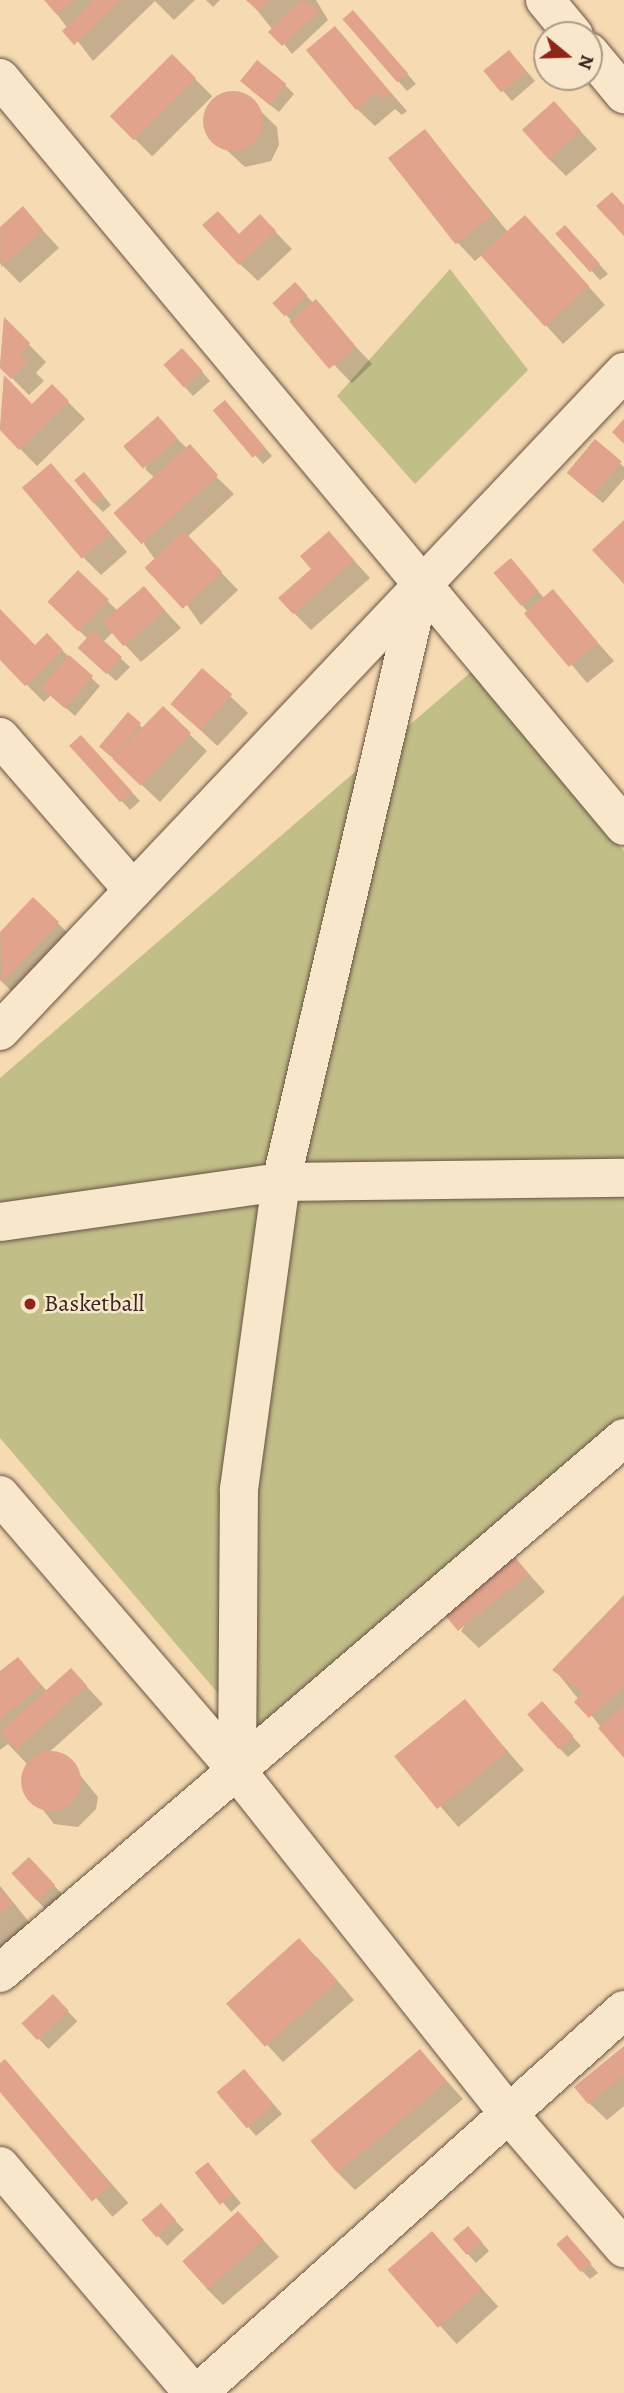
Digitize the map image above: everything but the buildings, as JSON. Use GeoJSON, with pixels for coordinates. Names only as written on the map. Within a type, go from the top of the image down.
{"type":"FeatureCollection","features":[{"type":"Feature","properties":{"kind":"street"},"geometry":{"type":"LineString","coordinates":[[545,0],[562,21]]}},
{"type":"Feature","properties":{"kind":"street"},"geometry":{"type":"LineString","coordinates":[[603,69],[624,94]]}},
{"type":"Feature","properties":{"kind":"street"},"geometry":{"type":"LineString","coordinates":[[0,78],[420,588],[624,826]]}},
{"type":"Feature","properties":{"kind":"street"},"geometry":{"type":"LineString","coordinates":[[0,1031],[624,372]]}},
{"type":"Feature","properties":{"kind":"street"},"geometry":{"type":"LineString","coordinates":[[237,1771],[239,1489],[281,1182],[420,588]]}},
{"type":"Feature","properties":{"kind":"street"},"geometry":{"type":"LineString","coordinates":[[0,737],[133,890]]}},
{"type":"Feature","properties":{"kind":"street"},"geometry":{"type":"LineString","coordinates":[[0,1222],[281,1182],[624,1178]]}},
{"type":"Feature","properties":{"kind":"street"},"geometry":{"type":"LineString","coordinates":[[0,1973],[624,1438]]}},
{"type":"Feature","properties":{"kind":"street"},"geometry":{"type":"LineString","coordinates":[[0,1494],[237,1771],[506,2111],[624,2248]]}},
{"type":"Feature","properties":{"kind":"street"},"geometry":{"type":"LineString","coordinates":[[0,2166],[195,2393],[506,2111],[624,2010]]}},
{"type":"Feature","properties":{"kind":"shaded area"},"geometry":{"type":"Polygon","coordinates":[[[450,269],[528,370],[415,484],[337,396],[450,269]]]}},
{"type":"Feature","properties":{"kind":"shaded area"},"geometry":{"type":"Polygon","coordinates":[[[471,672],[624,851],[624,1424],[258,1740],[0,1438],[0,1078],[471,672]]]}},
{"type":"Feature","properties":{"kind":"place","name":"Basketball"},"geometry":{"type":"Point","coordinates":[30,1304]}}]}
